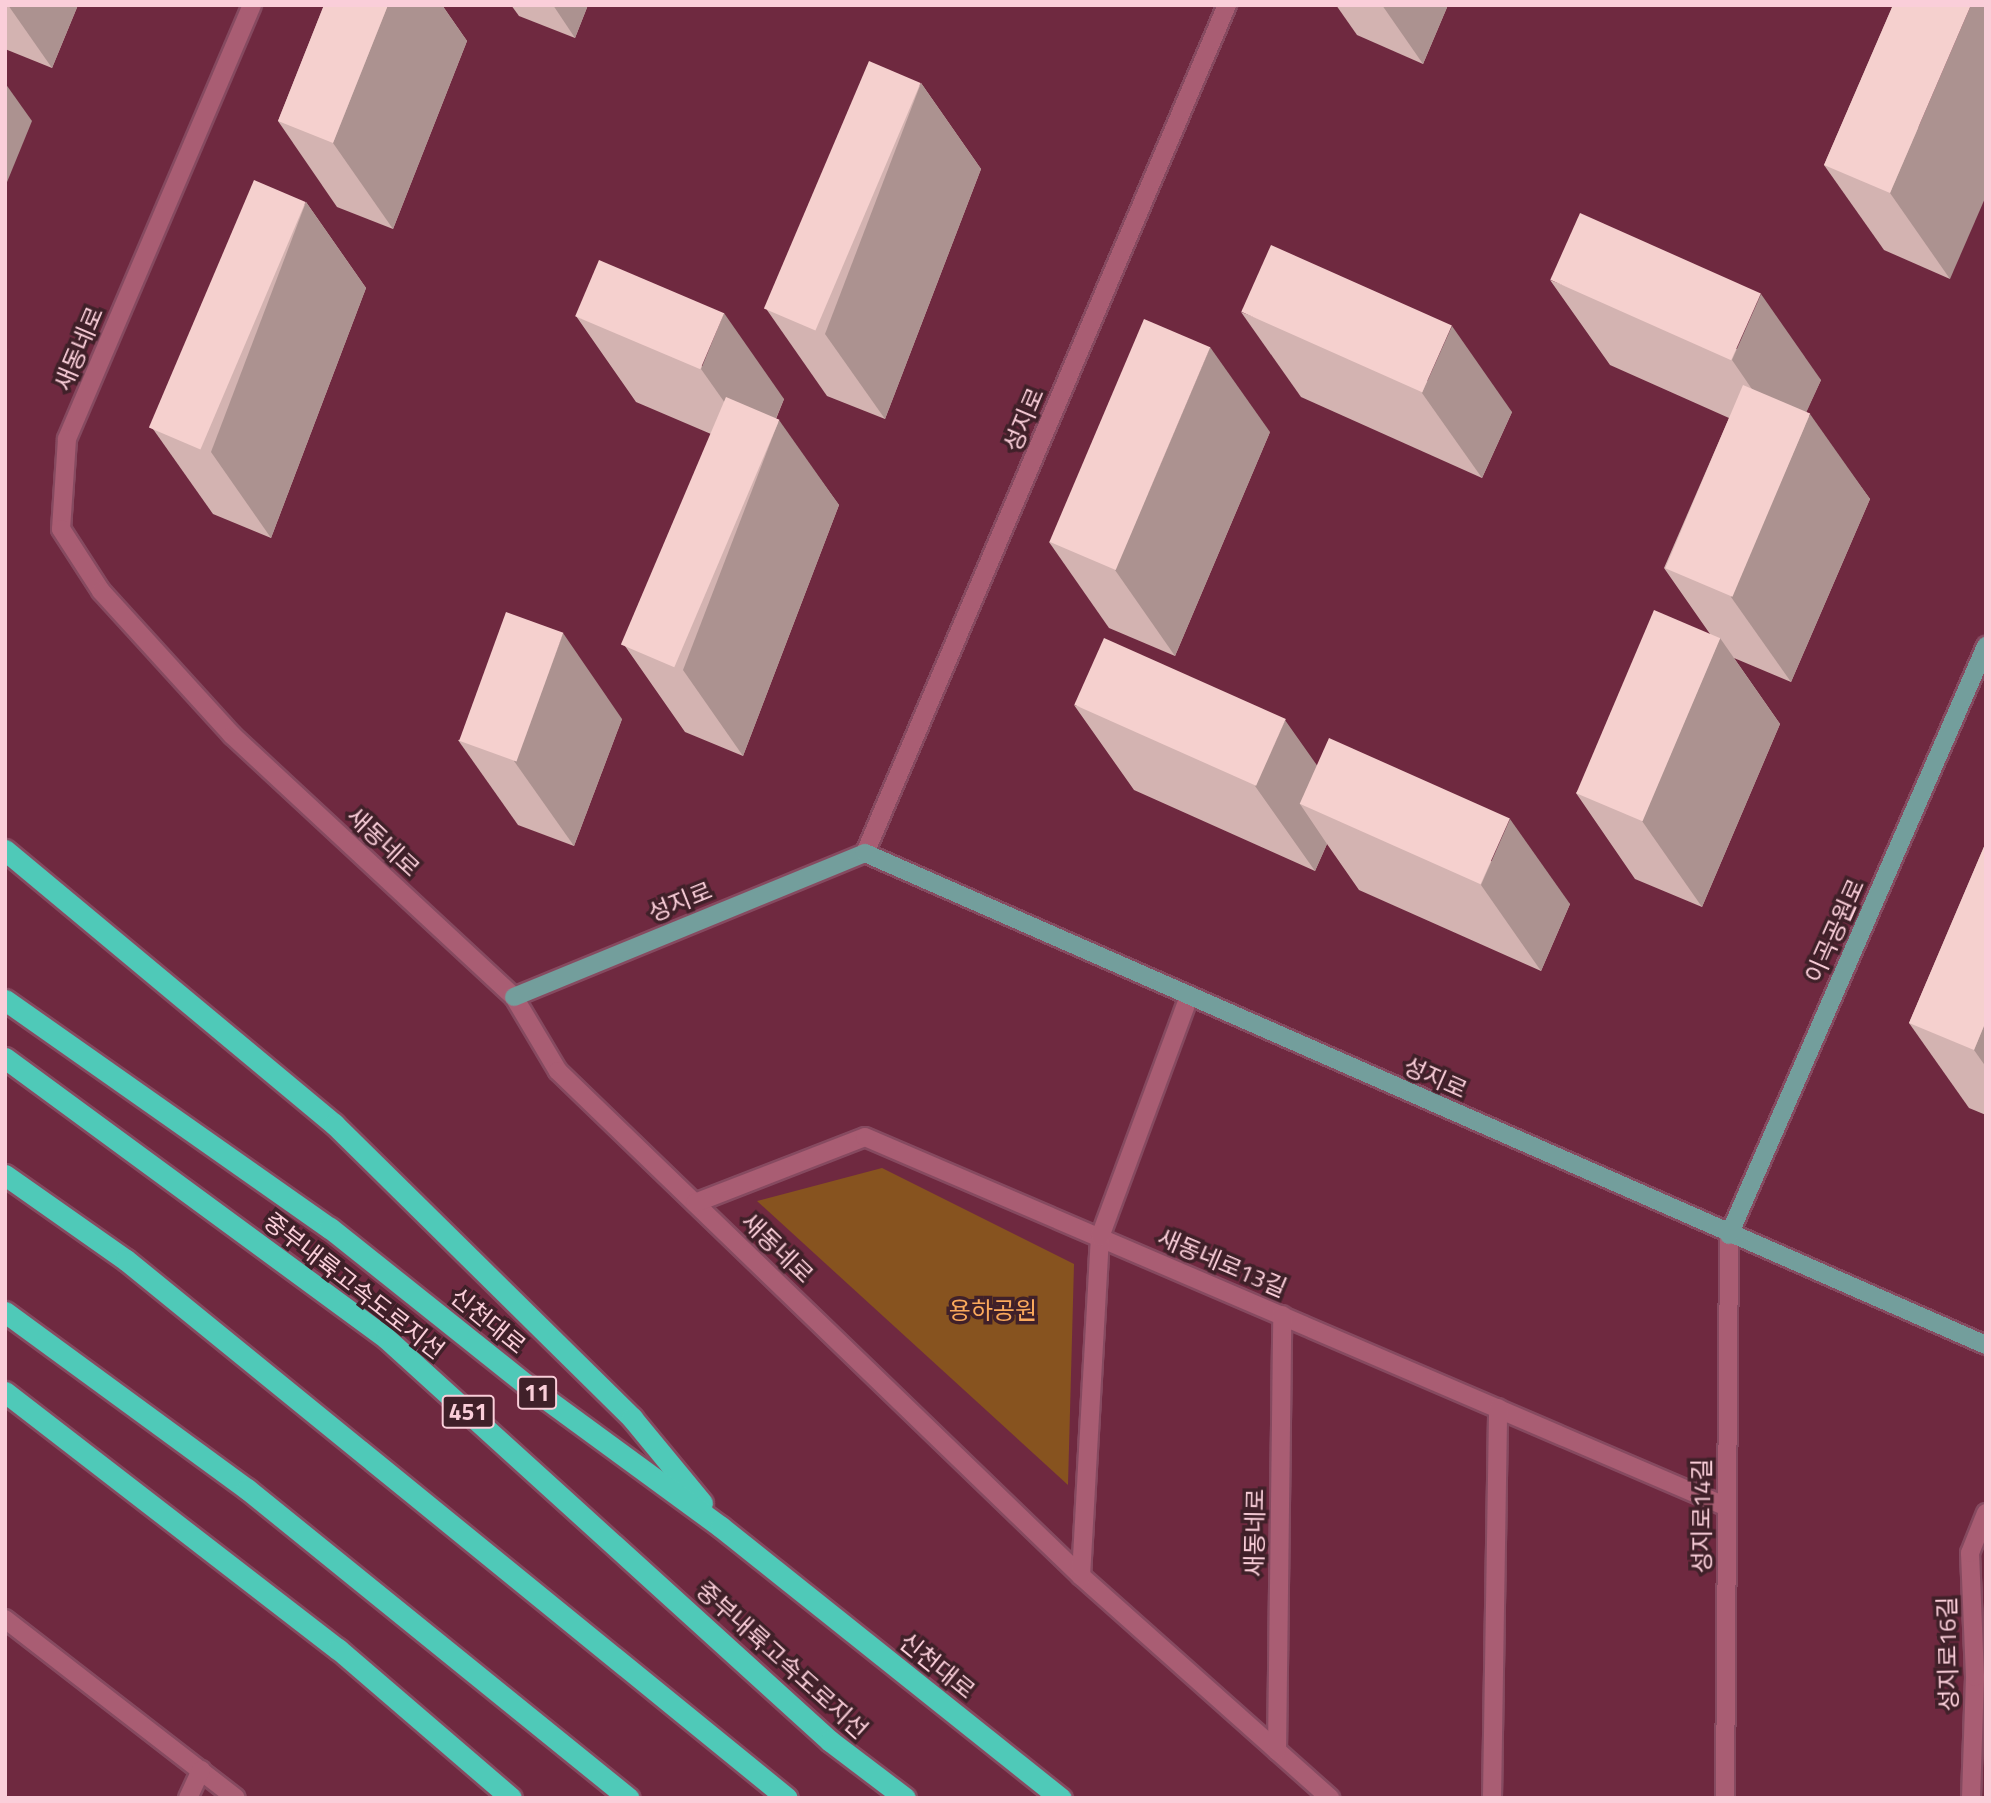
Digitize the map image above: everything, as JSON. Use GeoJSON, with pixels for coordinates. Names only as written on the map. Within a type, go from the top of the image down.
{"type":"FeatureCollection","features":[{"type":"Feature","properties":{"kind":"highway"},"geometry":{"type":"LineString","coordinates":[[5,850],[334,1124],[632,1418],[721,1527]]}},
{"type":"Feature","properties":{"kind":"highway","name":"신천대로"},"geometry":{"type":"LineString","coordinates":[[5,1000],[330,1228],[527,1385],[721,1527],[1060,1798]]}},
{"type":"Feature","properties":{"kind":"highway","name":"중부내륙고속도로지선"},"geometry":{"type":"LineString","coordinates":[[5,1058],[386,1338],[830,1741],[905,1798]]}},
{"type":"Feature","properties":{"kind":"highway"},"geometry":{"type":"LineString","coordinates":[[5,1175],[126,1260],[787,1798]]}},
{"type":"Feature","properties":{"kind":"highway"},"geometry":{"type":"LineString","coordinates":[[5,1312],[247,1489],[628,1798]]}},
{"type":"Feature","properties":{"kind":"highway"},"geometry":{"type":"LineString","coordinates":[[5,1392],[338,1649],[511,1798]]}},
{"type":"Feature","properties":{"kind":"main road","name":"이곡공원로"},"geometry":{"type":"LineString","coordinates":[[1729,1235],[1986,646]]}},
{"type":"Feature","properties":{"kind":"main road","name":"성지로"},"geometry":{"type":"LineString","coordinates":[[514,997],[865,853],[1729,1235],[1986,1345]]}},
{"type":"Feature","properties":{"kind":"street","name":"새동네로"},"geometry":{"type":"LineString","coordinates":[[252,5],[67,439],[61,529],[101,591],[232,735],[514,997],[558,1071],[1081,1576],[1330,1798]]}},
{"type":"Feature","properties":{"kind":"street","name":"성지로"},"geometry":{"type":"LineString","coordinates":[[865,853],[1227,5]]}},
{"type":"Feature","properties":{"kind":"street"},"geometry":{"type":"LineString","coordinates":[[1081,1576],[1100,1237],[1189,996]]}},
{"type":"Feature","properties":{"kind":"street","name":"새동네로13길"},"geometry":{"type":"LineString","coordinates":[[695,1203],[864,1137],[1727,1507]]}},
{"type":"Feature","properties":{"kind":"street","name":"성지로14길"},"geometry":{"type":"LineString","coordinates":[[1725,1798],[1729,1235]]}},
{"type":"Feature","properties":{"kind":"street","name":"새동네로"},"geometry":{"type":"LineString","coordinates":[[1277,1751],[1282,1315]]}},
{"type":"Feature","properties":{"kind":"street"},"geometry":{"type":"LineString","coordinates":[[1492,1798],[1498,1408]]}},
{"type":"Feature","properties":{"kind":"street","name":"성지로16길"},"geometry":{"type":"LineString","coordinates":[[1971,1798],[1980,1679],[1970,1553],[1986,1513]]}},
{"type":"Feature","properties":{"kind":"street"},"geometry":{"type":"LineString","coordinates":[[5,1619],[236,1798]]}},
{"type":"Feature","properties":{"kind":"street"},"geometry":{"type":"LineString","coordinates":[[188,1798],[201,1770]]}},
{"type":"Feature","properties":{"kind":"green space","name":"용하공원"},"geometry":{"type":"Polygon","coordinates":[[[882,1168],[1074,1264],[1068,1485],[757,1201],[882,1168]]]}},
{"type":"Feature","properties":{"kind":"building"},"geometry":{"type":"Polygon","coordinates":[[[324,5],[388,5],[333,143],[278,121],[324,5]]]}},
{"type":"Feature","properties":{"kind":"building"},"geometry":{"type":"Polygon","coordinates":[[[1893,5],[1971,5],[1890,193],[1824,165],[1893,5]]]}},
{"type":"Feature","properties":{"kind":"building"},"geometry":{"type":"Polygon","coordinates":[[[869,61],[921,83],[815,330],[764,309],[869,61]]]}},
{"type":"Feature","properties":{"kind":"building"},"geometry":{"type":"Polygon","coordinates":[[[254,180],[306,202],[200,449],[149,428],[254,180]]]}},
{"type":"Feature","properties":{"kind":"building"},"geometry":{"type":"Polygon","coordinates":[[[1580,213],[1761,294],[1731,360],[1550,280],[1580,213]]]}},
{"type":"Feature","properties":{"kind":"building"},"geometry":{"type":"Polygon","coordinates":[[[1271,245],[1452,326],[1422,392],[1241,312],[1271,245]]]}},
{"type":"Feature","properties":{"kind":"building"},"geometry":{"type":"Polygon","coordinates":[[[599,260],[724,313],[700,369],[575,316],[599,260]]]}},
{"type":"Feature","properties":{"kind":"building"},"geometry":{"type":"Polygon","coordinates":[[[1144,319],[1210,347],[1116,570],[1049,542],[1144,319]]]}},
{"type":"Feature","properties":{"kind":"building"},"geometry":{"type":"Polygon","coordinates":[[[1743,385],[1810,414],[1732,597],[1665,568],[1743,385]]]}},
{"type":"Feature","properties":{"kind":"building"},"geometry":{"type":"Polygon","coordinates":[[[726,397],[779,420],[674,667],[621,645],[726,397]]]}},
{"type":"Feature","properties":{"kind":"building"},"geometry":{"type":"Polygon","coordinates":[[[1654,610],[1720,638],[1643,821],[1576,793],[1654,610]]]}},
{"type":"Feature","properties":{"kind":"building"},"geometry":{"type":"Polygon","coordinates":[[[506,612],[563,633],[516,762],[459,741],[506,612]]]}},
{"type":"Feature","properties":{"kind":"building"},"geometry":{"type":"Polygon","coordinates":[[[1104,638],[1286,719],[1256,786],[1074,705],[1104,638]]]}},
{"type":"Feature","properties":{"kind":"building"},"geometry":{"type":"Polygon","coordinates":[[[1329,738],[1510,819],[1481,884],[1300,804],[1329,738]]]}},
{"type":"Feature","properties":{"kind":"building"},"geometry":{"type":"Polygon","coordinates":[[[1986,842],[1986,1021],[1974,1050],[1909,1023],[1986,842]]]}}]}
